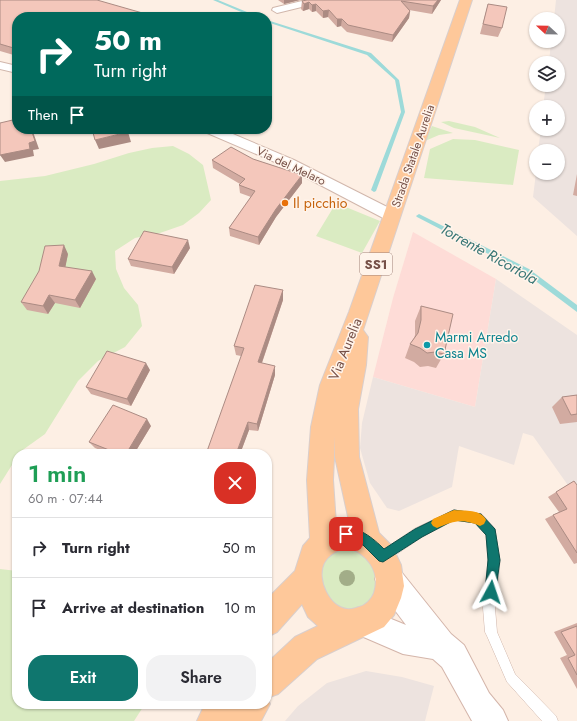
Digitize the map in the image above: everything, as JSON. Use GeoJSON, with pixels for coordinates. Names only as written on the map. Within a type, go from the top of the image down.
{"type":"FeatureCollection","features":[{"type":"Feature","properties":{"kind":"main road","name":"Strada Statale Aurelia"},"geometry":{"type":"LineString","coordinates":[[359,312],[466,0]]}},
{"type":"Feature","properties":{"kind":"main road","name":"Via Aurelia"},"geometry":{"type":"LineString","coordinates":[[324,541],[320,480],[323,427],[331,385],[359,312]]}},
{"type":"Feature","properties":{"kind":"main road","name":"Via Aurelia"},"geometry":{"type":"LineString","coordinates":[[359,312],[355,365],[346,409],[347,457],[380,559]]}},
{"type":"Feature","properties":{"kind":"main road"},"geometry":{"type":"LineString","coordinates":[[272,679],[306,648],[372,618],[380,610],[389,591],[380,559],[357,536],[346,534],[334,536],[324,541],[315,550],[312,557],[307,578],[310,593],[317,606],[328,617],[341,623],[359,623]]}},
{"type":"Feature","properties":{"kind":"main road"},"geometry":{"type":"LineString","coordinates":[[272,615],[307,578]]}},
{"type":"Feature","properties":{"kind":"main road"},"geometry":{"type":"LineString","coordinates":[[213,721],[219,709]]}},
{"type":"Feature","properties":{"kind":"main road"},"geometry":{"type":"LineString","coordinates":[[243,721],[251,709]]}},
{"type":"Feature","properties":{"kind":"street"},"geometry":{"type":"LineString","coordinates":[[277,10],[318,0]]}},
{"type":"Feature","properties":{"kind":"street"},"geometry":{"type":"LineString","coordinates":[[0,65],[12,69]]}},
{"type":"Feature","properties":{"kind":"street","name":"Via del Melaro"},"geometry":{"type":"LineString","coordinates":[[221,134],[289,164],[392,216]]}},
{"type":"Feature","properties":{"kind":"street"},"geometry":{"type":"LineString","coordinates":[[380,559],[440,645],[453,656],[483,715]]}},
{"type":"Feature","properties":{"kind":"street"},"geometry":{"type":"LineString","coordinates":[[359,623],[403,639],[440,645]]}},
{"type":"Feature","properties":{"kind":"lane"},"geometry":{"type":"LineString","coordinates":[[380,559],[418,533],[454,515],[478,518],[491,533],[494,560],[489,608],[491,632],[511,678],[551,721]]}},
{"type":"Feature","properties":{"kind":"shaded area"},"geometry":{"type":"Polygon","coordinates":[[[556,0],[577,0],[577,236],[533,197],[535,180],[565,180],[565,144],[539,144],[540,136],[565,136],[565,100],[544,100],[545,92],[565,92],[565,56],[550,56],[550,48],[565,48],[565,12],[555,12],[556,0]]]}},
{"type":"Feature","properties":{"kind":"shaded area","name":"Marmi Arredo Casa MS"},"geometry":{"type":"Polygon","coordinates":[[[413,232],[496,279],[475,407],[373,377],[393,298],[413,232]]]}},
{"type":"Feature","properties":{"kind":"shaded area"},"geometry":{"type":"Polygon","coordinates":[[[496,279],[577,335],[577,498],[533,436],[523,433],[514,465],[459,446],[452,487],[399,511],[387,508],[370,483],[360,448],[362,423],[373,377],[475,407],[496,279]]]}},
{"type":"Feature","properties":{"kind":"shaded area"},"geometry":{"type":"Polygon","coordinates":[[[366,671],[402,677],[434,686],[425,721],[285,721],[298,706],[327,683],[366,671]]]}},
{"type":"Feature","properties":{"kind":"green space"},"geometry":{"type":"Polygon","coordinates":[[[449,121],[475,127],[500,138],[454,128],[441,122],[449,121]]]}},
{"type":"Feature","properties":{"kind":"green space"},"geometry":{"type":"Polygon","coordinates":[[[432,126],[453,133],[439,135],[425,141],[432,126]]]}},
{"type":"Feature","properties":{"kind":"green space"},"geometry":{"type":"Polygon","coordinates":[[[453,139],[475,140],[519,150],[513,185],[424,178],[430,149],[453,139]]]}},
{"type":"Feature","properties":{"kind":"green space"},"geometry":{"type":"Polygon","coordinates":[[[173,146],[189,154],[203,165],[211,200],[199,213],[183,225],[160,233],[135,238],[115,251],[116,269],[124,288],[138,305],[142,326],[125,347],[98,361],[78,381],[45,434],[24,449],[12,449],[12,465],[0,484],[0,181],[45,176],[152,148],[173,146]]]}},
{"type":"Feature","properties":{"kind":"green space"},"geometry":{"type":"Polygon","coordinates":[[[336,203],[380,221],[362,253],[316,236],[336,203]]]}},
{"type":"Feature","properties":{"kind":"green space"},"geometry":{"type":"Polygon","coordinates":[[[341,541],[378,564],[376,600],[358,614],[325,605],[316,560],[341,541]]]}},
{"type":"Feature","properties":{"kind":"green space"},"geometry":{"type":"Polygon","coordinates":[[[0,569],[12,570],[12,709],[142,709],[134,721],[0,721],[0,569]]]}},
{"type":"Feature","properties":{"kind":"building"},"geometry":{"type":"Polygon","coordinates":[[[0,0],[97,0],[139,12],[12,12],[12,48],[0,44],[0,0]]]}},
{"type":"Feature","properties":{"kind":"building"},"geometry":{"type":"Polygon","coordinates":[[[438,0],[433,6],[401,1],[410,11],[393,35],[348,25],[342,19],[337,19],[329,10],[323,11],[316,4],[312,5],[309,2],[304,4],[302,1],[438,0]]]}},
{"type":"Feature","properties":{"kind":"building"},"geometry":{"type":"Polygon","coordinates":[[[488,4],[507,7],[502,28],[483,24],[488,4]]]}},
{"type":"Feature","properties":{"kind":"building"},"geometry":{"type":"Polygon","coordinates":[[[12,120],[12,134],[33,134],[35,141],[29,143],[30,149],[0,155],[0,123],[12,120]]]}},
{"type":"Feature","properties":{"kind":"building"},"geometry":{"type":"Polygon","coordinates":[[[93,134],[120,134],[95,140],[93,134]]]}},
{"type":"Feature","properties":{"kind":"building"},"geometry":{"type":"Polygon","coordinates":[[[231,147],[253,159],[302,175],[276,209],[258,237],[229,228],[255,191],[239,185],[245,179],[212,160],[231,147]]]}},
{"type":"Feature","properties":{"kind":"building"},"geometry":{"type":"Polygon","coordinates":[[[144,231],[188,240],[172,267],[128,259],[144,231]]]}},
{"type":"Feature","properties":{"kind":"building"},"geometry":{"type":"Polygon","coordinates":[[[64,245],[59,266],[92,271],[75,300],[49,295],[43,306],[21,302],[39,271],[45,246],[64,245]]]}},
{"type":"Feature","properties":{"kind":"building"},"geometry":{"type":"Polygon","coordinates":[[[255,285],[283,290],[258,362],[275,366],[257,424],[248,422],[238,449],[208,449],[244,348],[234,346],[255,285]]]}},
{"type":"Feature","properties":{"kind":"building"},"geometry":{"type":"Polygon","coordinates":[[[421,306],[453,314],[444,354],[435,352],[427,353],[410,344],[418,333],[421,320],[421,306]]]}},
{"type":"Feature","properties":{"kind":"building"},"geometry":{"type":"Polygon","coordinates":[[[107,351],[146,363],[127,399],[86,387],[107,351]]]}},
{"type":"Feature","properties":{"kind":"building"},"geometry":{"type":"Polygon","coordinates":[[[577,395],[577,414],[571,415],[562,397],[577,395]]]}},
{"type":"Feature","properties":{"kind":"building"},"geometry":{"type":"Polygon","coordinates":[[[113,405],[147,419],[129,449],[106,449],[89,442],[113,405]]]}},
{"type":"Feature","properties":{"kind":"building"},"geometry":{"type":"Polygon","coordinates":[[[574,481],[577,485],[577,553],[553,515],[567,509],[556,492],[574,481]]]}},
{"type":"Feature","properties":{"kind":"building"},"geometry":{"type":"Polygon","coordinates":[[[577,626],[577,675],[568,658],[575,655],[561,632],[577,626]]]}},
{"type":"Feature","properties":{"kind":"waterway","name":"Torrente Ricortola"},"geometry":{"type":"LineString","coordinates":[[215,0],[245,12]]}},
{"type":"Feature","properties":{"kind":"waterway","name":"Torrente Ricortola"},"geometry":{"type":"LineString","coordinates":[[272,23],[369,54],[397,80],[403,112],[374,190]]}},
{"type":"Feature","properties":{"kind":"waterway","name":"Torrente Ricortola"},"geometry":{"type":"LineString","coordinates":[[419,216],[527,271],[577,309]]}},
{"type":"Feature","properties":{"kind":"slow traffic"},"geometry":{"type":"LineString","coordinates":[[437,523],[454,515],[478,518],[480,520]]}},
{"type":"Feature","properties":{"kind":"place","name":"Il picchio"},"geometry":{"type":"Point","coordinates":[285,203]}},
{"type":"Feature","properties":{"kind":"place","name":"Marmi Arredo Casa MS"},"geometry":{"type":"Point","coordinates":[427,345]}},
{"type":"Feature","properties":{"kind":"route"},"geometry":{"type":"LineString","coordinates":[[346,534],[357,536],[367,541],[376,548],[383,557],[418,533],[439,521],[454,515],[478,518],[491,533],[494,560],[491,592]]}}]}
